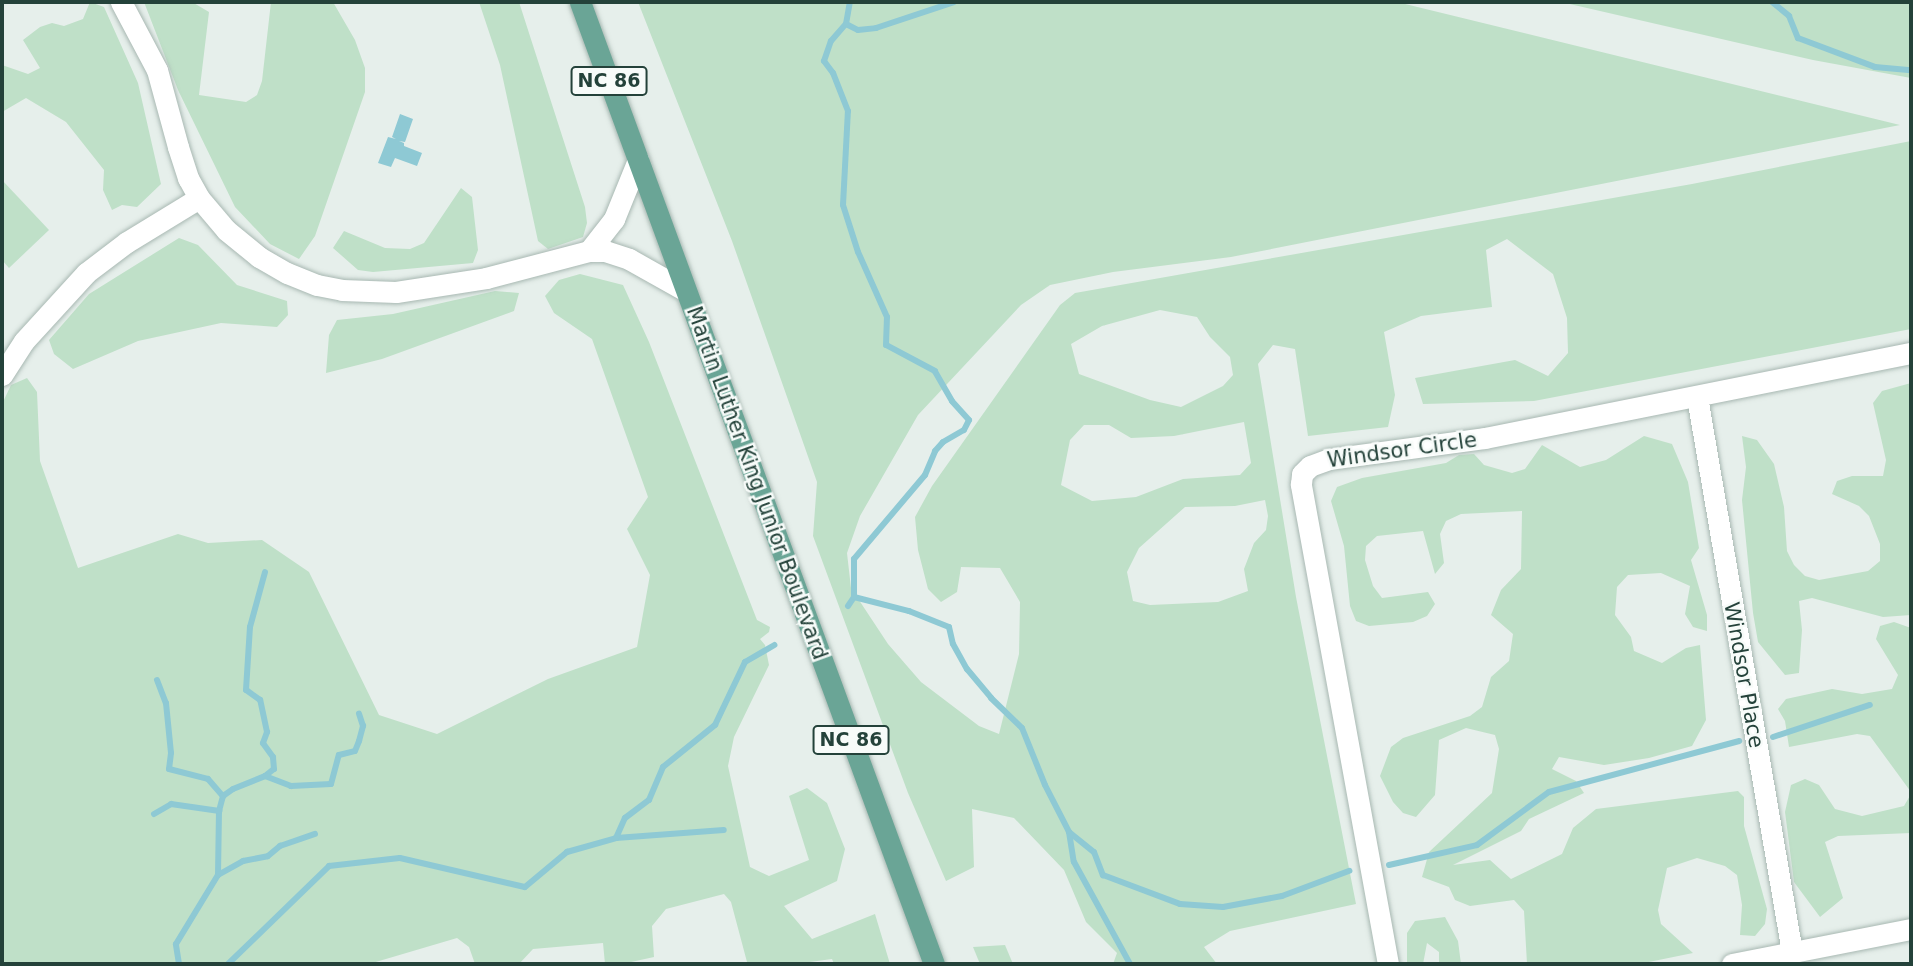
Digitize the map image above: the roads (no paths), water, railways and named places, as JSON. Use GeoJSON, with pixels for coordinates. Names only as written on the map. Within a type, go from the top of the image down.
{"type":"FeatureCollection","features":[{"type":"Feature","properties":{"kind":"main road","name":"Martin Luther King Junior Boulevard"},"geometry":{"type":"LineString","coordinates":[[580,2],[934,964]]}},
{"type":"Feature","properties":{"kind":"street"},"geometry":{"type":"LineString","coordinates":[[121,2],[157,71],[181,158],[199,198],[226,230],[259,257],[287,273],[342,290],[396,292],[486,278],[589,251],[605,251],[629,259],[686,291]]}},
{"type":"Feature","properties":{"kind":"street"},"geometry":{"type":"LineString","coordinates":[[589,251],[614,219],[638,160]]}},
{"type":"Feature","properties":{"kind":"street"},"geometry":{"type":"LineString","coordinates":[[2,375],[24,341],[86,274],[127,242],[199,198]]}},
{"type":"Feature","properties":{"kind":"street","name":"Windsor Circle"},"geometry":{"type":"LineString","coordinates":[[1388,964],[1306,511],[1302,474],[1310,466],[1329,459],[1485,438],[1911,353]]}},
{"type":"Feature","properties":{"kind":"street","name":"Windsor Place"},"geometry":{"type":"LineString","coordinates":[[1697,397],[1791,952]]}},
{"type":"Feature","properties":{"kind":"street"},"geometry":{"type":"LineString","coordinates":[[1732,964],[1911,929]]}},
{"type":"Feature","properties":{"kind":"water"},"geometry":{"type":"Polygon","coordinates":[[[400,114],[413,119],[405,142],[399,141],[404,143],[404,146],[422,153],[417,166],[395,158],[391,167],[378,163],[388,137],[396,139],[392,137],[400,114]]]}},
{"type":"Feature","properties":{"kind":"waterway"},"geometry":{"type":"LineString","coordinates":[[846,24],[850,2]]}},
{"type":"Feature","properties":{"kind":"waterway"},"geometry":{"type":"LineString","coordinates":[[848,606],[854,597],[854,559],[925,475],[935,451],[943,442],[964,430],[969,420],[952,401],[935,371],[886,345],[887,317],[858,252],[843,205],[848,111],[833,73],[824,61],[831,41],[846,24],[858,30],[876,28],[954,2]]}},
{"type":"Feature","properties":{"kind":"waterway"},"geometry":{"type":"LineString","coordinates":[[1772,2],[1789,16],[1798,38],[1875,67],[1911,70]]}},
{"type":"Feature","properties":{"kind":"waterway"},"geometry":{"type":"LineString","coordinates":[[265,572],[250,627],[246,690],[260,700],[267,732],[263,743],[273,757],[274,769],[265,776]]}},
{"type":"Feature","properties":{"kind":"waterway"},"geometry":{"type":"LineString","coordinates":[[854,597],[909,611],[949,627],[953,644],[967,669],[991,698],[1022,728],[1045,785],[1069,832],[1094,852],[1103,875],[1180,904],[1223,907],[1282,896],[1349,871]]}},
{"type":"Feature","properties":{"kind":"waterway"},"geometry":{"type":"LineString","coordinates":[[228,964],[329,866],[400,858],[525,887],[567,852],[616,838],[625,818],[649,800],[663,767],[715,725],[745,662],[775,645]]}},
{"type":"Feature","properties":{"kind":"waterway"},"geometry":{"type":"LineString","coordinates":[[157,680],[166,703],[171,753],[169,769],[208,779],[223,796],[219,811],[218,875]]}},
{"type":"Feature","properties":{"kind":"waterway"},"geometry":{"type":"LineString","coordinates":[[1773,737],[1870,705]]}},
{"type":"Feature","properties":{"kind":"waterway"},"geometry":{"type":"LineString","coordinates":[[223,796],[265,776],[291,786],[331,784],[339,755],[355,751],[363,726],[359,714]]}},
{"type":"Feature","properties":{"kind":"waterway"},"geometry":{"type":"LineString","coordinates":[[1389,865],[1477,845],[1549,792],[1739,741]]}},
{"type":"Feature","properties":{"kind":"waterway"},"geometry":{"type":"LineString","coordinates":[[154,814],[171,804],[219,811]]}},
{"type":"Feature","properties":{"kind":"waterway"},"geometry":{"type":"LineString","coordinates":[[616,838],[724,830]]}},
{"type":"Feature","properties":{"kind":"waterway"},"geometry":{"type":"LineString","coordinates":[[1069,832],[1074,862],[1130,964]]}},
{"type":"Feature","properties":{"kind":"waterway"},"geometry":{"type":"LineString","coordinates":[[179,964],[176,944],[218,875],[243,861],[268,856],[280,846],[315,834]]}}]}
